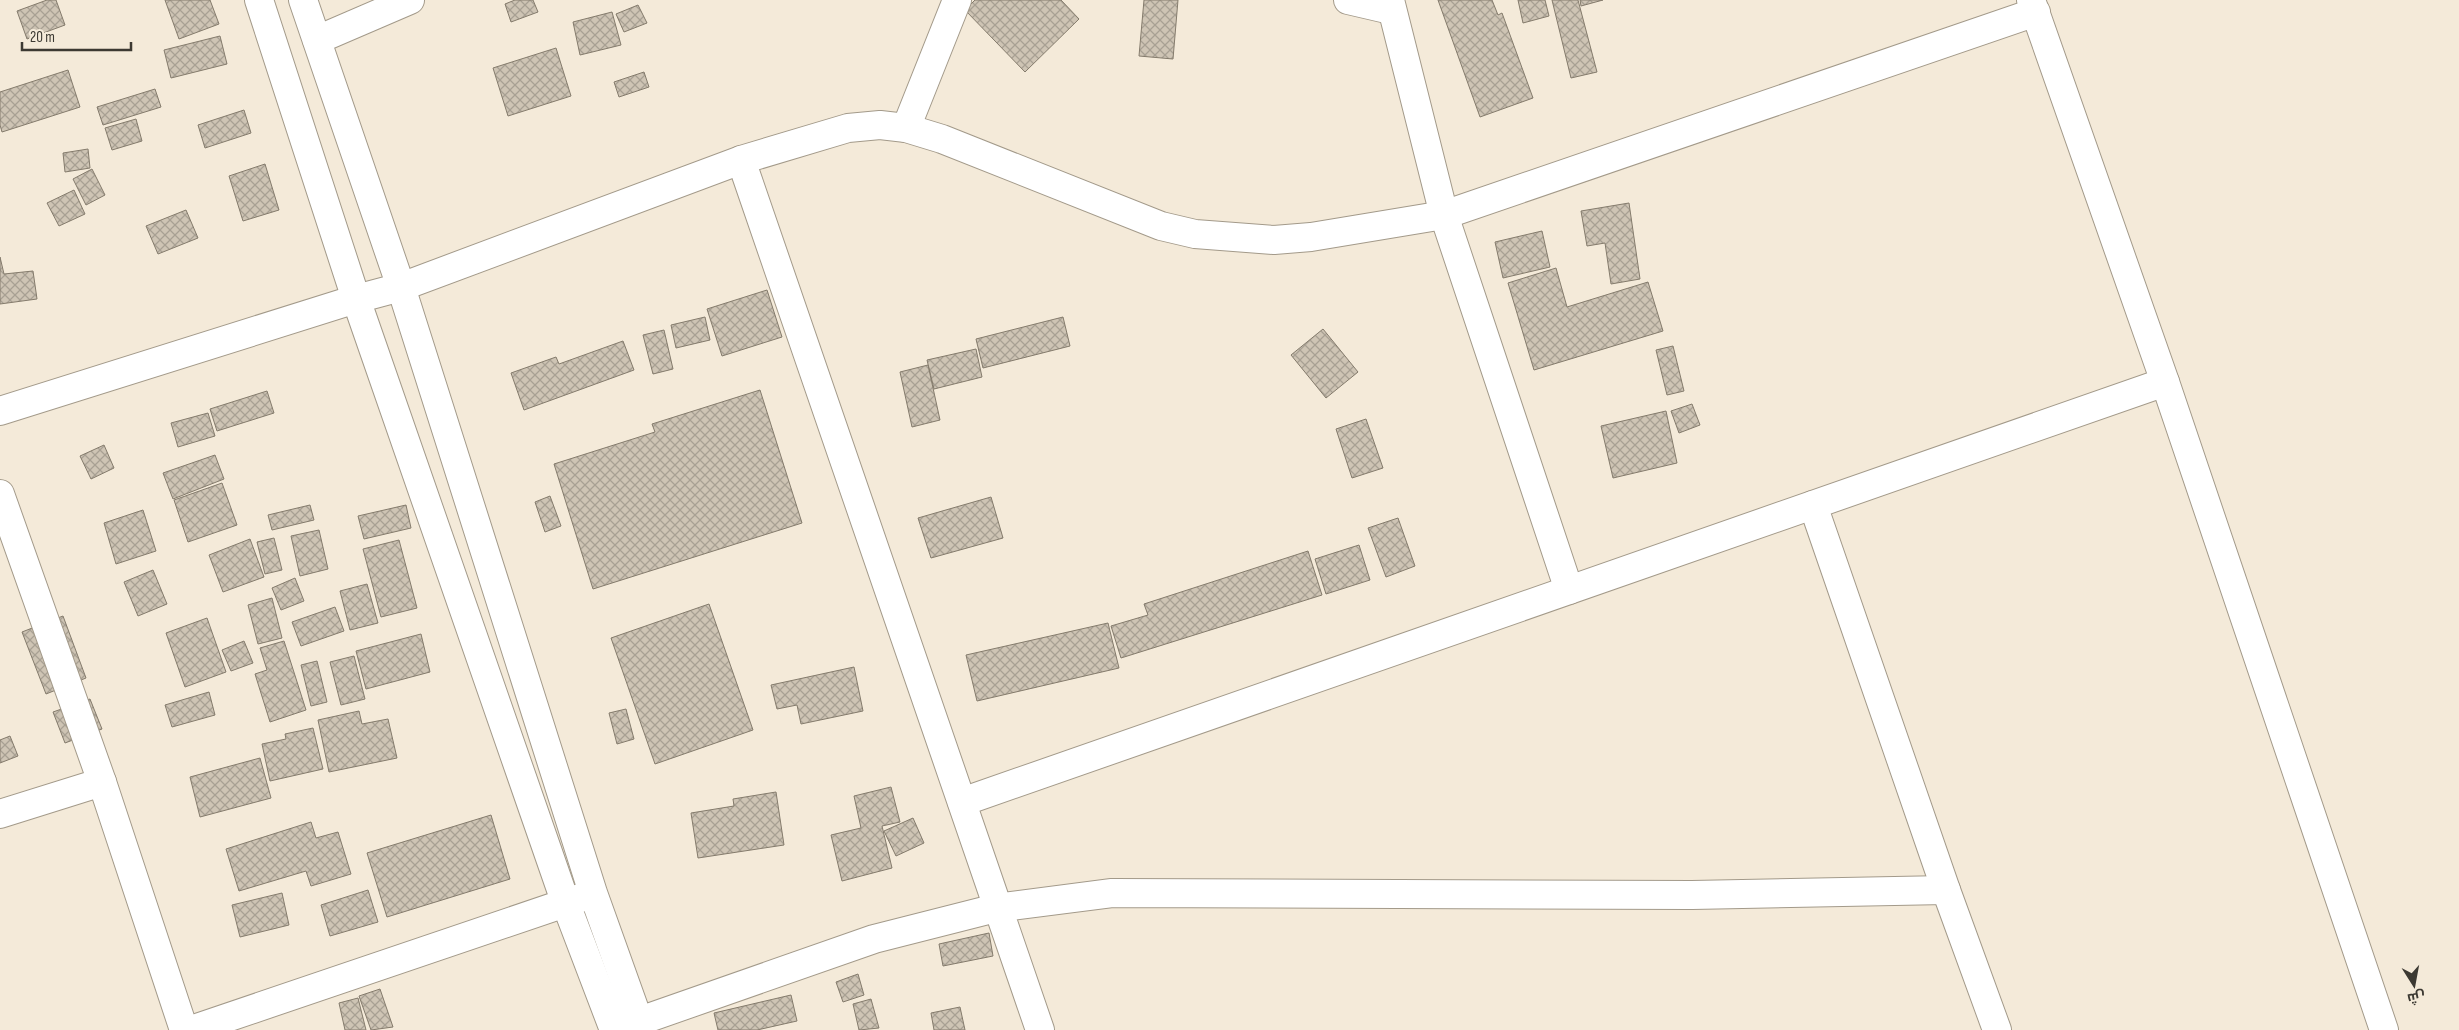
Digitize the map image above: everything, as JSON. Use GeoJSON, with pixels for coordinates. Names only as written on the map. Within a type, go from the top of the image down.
{"type":"FeatureCollection","features":[{"type":"Feature","properties":{"kind":"street"},"geometry":{"type":"LineString","coordinates":[[259,0],[356,298],[566,904],[614,1030],[641,1025],[874,939],[996,908],[1112,893],[1540,893],[1692,896],[1946,890]]}},
{"type":"Feature","properties":{"kind":"street"},"geometry":{"type":"LineString","coordinates":[[303,0],[401,287],[592,893],[641,1025]]}},
{"type":"Feature","properties":{"kind":"street"},"geometry":{"type":"LineString","coordinates":[[317,40],[410,0]]}},
{"type":"Feature","properties":{"kind":"street"},"geometry":{"type":"LineString","coordinates":[[906,128],[957,0]]}},
{"type":"Feature","properties":{"kind":"street"},"geometry":{"type":"LineString","coordinates":[[1348,0],[1390,5],[1444,215],[1569,590]]}},
{"type":"Feature","properties":{"kind":"street"},"geometry":{"type":"LineString","coordinates":[[0,411],[356,298],[401,287],[741,160],[848,128],[880,125],[906,128],[942,139],[1161,226],[1195,234],[1274,240],[1311,237],[1444,215],[2034,6],[2165,382],[2384,1030]]}},
{"type":"Feature","properties":{"kind":"street"},"geometry":{"type":"LineString","coordinates":[[741,160],[962,802],[996,908],[1040,1030]]}},
{"type":"Feature","properties":{"kind":"street"},"geometry":{"type":"LineString","coordinates":[[962,802],[2165,382]]}},
{"type":"Feature","properties":{"kind":"street"},"geometry":{"type":"LineString","coordinates":[[0,494],[102,782],[184,1030]]}},
{"type":"Feature","properties":{"kind":"street"},"geometry":{"type":"LineString","coordinates":[[1813,505],[1946,890],[1997,1030]]}},
{"type":"Feature","properties":{"kind":"street"},"geometry":{"type":"LineString","coordinates":[[0,814],[102,782]]}},
{"type":"Feature","properties":{"kind":"street"},"geometry":{"type":"LineString","coordinates":[[191,1030],[566,904],[592,893]]}},
{"type":"Feature","properties":{"kind":"building"},"geometry":{"type":"Polygon","coordinates":[[[47,0],[56,0],[65,25],[27,39],[17,11],[47,0]]]}},
{"type":"Feature","properties":{"kind":"building"},"geometry":{"type":"Polygon","coordinates":[[[165,0],[210,0],[219,24],[179,39],[165,0]]]}},
{"type":"Feature","properties":{"kind":"building"},"geometry":{"type":"Polygon","coordinates":[[[515,0],[533,0],[538,12],[511,22],[505,4],[515,0]]]}},
{"type":"Feature","properties":{"kind":"building"},"geometry":{"type":"Polygon","coordinates":[[[975,0],[1061,0],[1079,19],[1025,72],[965,10],[975,0]]]}},
{"type":"Feature","properties":{"kind":"building"},"geometry":{"type":"Polygon","coordinates":[[[1144,0],[1178,0],[1173,59],[1139,56],[1144,0]]]}},
{"type":"Feature","properties":{"kind":"building"},"geometry":{"type":"Polygon","coordinates":[[[1438,0],[1492,0],[1498,15],[1502,13],[1533,98],[1480,117],[1438,0]]]}},
{"type":"Feature","properties":{"kind":"building"},"geometry":{"type":"Polygon","coordinates":[[[1518,0],[1545,0],[1549,16],[1523,23],[1518,0]]]}},
{"type":"Feature","properties":{"kind":"building"},"geometry":{"type":"Polygon","coordinates":[[[1552,0],[1578,0],[1597,72],[1571,78],[1552,0]]]}},
{"type":"Feature","properties":{"kind":"building"},"geometry":{"type":"Polygon","coordinates":[[[1580,0],[1603,0],[1581,6],[1580,0]]]}},
{"type":"Feature","properties":{"kind":"building"},"geometry":{"type":"Polygon","coordinates":[[[638,5],[647,23],[624,32],[616,14],[638,5]]]}},
{"type":"Feature","properties":{"kind":"building"},"geometry":{"type":"Polygon","coordinates":[[[612,12],[621,45],[580,55],[573,22],[612,12]]]}},
{"type":"Feature","properties":{"kind":"building"},"geometry":{"type":"Polygon","coordinates":[[[220,36],[227,64],[171,78],[164,50],[220,36]]]}},
{"type":"Feature","properties":{"kind":"building"},"geometry":{"type":"Polygon","coordinates":[[[556,48],[571,96],[508,116],[493,68],[556,48]]]}},
{"type":"Feature","properties":{"kind":"building"},"geometry":{"type":"Polygon","coordinates":[[[68,70],[80,107],[2,132],[0,125],[0,92],[68,70]]]}},
{"type":"Feature","properties":{"kind":"building"},"geometry":{"type":"Polygon","coordinates":[[[644,72],[649,87],[619,97],[614,82],[644,72]]]}},
{"type":"Feature","properties":{"kind":"building"},"geometry":{"type":"Polygon","coordinates":[[[155,89],[161,107],[103,125],[97,107],[155,89]]]}},
{"type":"Feature","properties":{"kind":"building"},"geometry":{"type":"Polygon","coordinates":[[[244,110],[251,133],[205,148],[198,125],[244,110]]]}},
{"type":"Feature","properties":{"kind":"building"},"geometry":{"type":"Polygon","coordinates":[[[136,119],[142,141],[112,150],[105,128],[136,119]]]}},
{"type":"Feature","properties":{"kind":"building"},"geometry":{"type":"Polygon","coordinates":[[[88,149],[90,168],[65,172],[63,153],[88,149]]]}},
{"type":"Feature","properties":{"kind":"building"},"geometry":{"type":"Polygon","coordinates":[[[265,164],[279,210],[243,221],[229,176],[265,164]]]}},
{"type":"Feature","properties":{"kind":"building"},"geometry":{"type":"Polygon","coordinates":[[[92,169],[105,195],[86,205],[73,179],[92,169]]]}},
{"type":"Feature","properties":{"kind":"building"},"geometry":{"type":"Polygon","coordinates":[[[74,190],[85,214],[59,226],[47,203],[74,190]]]}},
{"type":"Feature","properties":{"kind":"building"},"geometry":{"type":"Polygon","coordinates":[[[1629,203],[1640,279],[1611,284],[1605,243],[1587,246],[1581,211],[1629,203]]]}},
{"type":"Feature","properties":{"kind":"building"},"geometry":{"type":"Polygon","coordinates":[[[186,210],[198,238],[158,254],[146,226],[186,210]]]}},
{"type":"Feature","properties":{"kind":"building"},"geometry":{"type":"Polygon","coordinates":[[[1542,231],[1550,267],[1503,278],[1495,242],[1542,231]]]}},
{"type":"Feature","properties":{"kind":"building"},"geometry":{"type":"Polygon","coordinates":[[[0,257],[4,274],[33,271],[37,299],[0,304],[0,257]]]}},
{"type":"Feature","properties":{"kind":"building"},"geometry":{"type":"Polygon","coordinates":[[[1556,268],[1567,307],[1648,282],[1663,331],[1534,370],[1508,283],[1556,268]]]}},
{"type":"Feature","properties":{"kind":"building"},"geometry":{"type":"Polygon","coordinates":[[[767,290],[782,337],[722,356],[707,309],[767,290]]]}},
{"type":"Feature","properties":{"kind":"building"},"geometry":{"type":"Polygon","coordinates":[[[705,317],[710,340],[676,348],[671,325],[705,317]]]}},
{"type":"Feature","properties":{"kind":"building"},"geometry":{"type":"Polygon","coordinates":[[[1063,317],[1070,346],[983,368],[976,339],[1063,317]]]}},
{"type":"Feature","properties":{"kind":"building"},"geometry":{"type":"Polygon","coordinates":[[[1323,329],[1358,372],[1326,398],[1291,355],[1323,329]]]}},
{"type":"Feature","properties":{"kind":"building"},"geometry":{"type":"Polygon","coordinates":[[[664,330],[673,369],[653,374],[643,335],[664,330]]]}},
{"type":"Feature","properties":{"kind":"building"},"geometry":{"type":"Polygon","coordinates":[[[623,341],[634,370],[524,410],[511,373],[556,357],[559,364],[623,341]]]}},
{"type":"Feature","properties":{"kind":"building"},"geometry":{"type":"Polygon","coordinates":[[[1673,346],[1684,391],[1667,395],[1656,350],[1673,346]]]}},
{"type":"Feature","properties":{"kind":"building"},"geometry":{"type":"Polygon","coordinates":[[[976,349],[982,377],[934,389],[927,360],[976,349]]]}},
{"type":"Feature","properties":{"kind":"building"},"geometry":{"type":"Polygon","coordinates":[[[928,365],[940,420],[912,427],[900,372],[928,365]]]}},
{"type":"Feature","properties":{"kind":"building"},"geometry":{"type":"Polygon","coordinates":[[[760,390],[802,523],[593,589],[554,464],[655,432],[652,424],[760,390]]]}},
{"type":"Feature","properties":{"kind":"building"},"geometry":{"type":"Polygon","coordinates":[[[267,391],[274,413],[217,431],[210,409],[267,391]]]}},
{"type":"Feature","properties":{"kind":"building"},"geometry":{"type":"Polygon","coordinates":[[[1692,404],[1700,425],[1679,433],[1671,411],[1692,404]]]}},
{"type":"Feature","properties":{"kind":"building"},"geometry":{"type":"Polygon","coordinates":[[[1666,411],[1677,463],[1613,478],[1601,426],[1666,411]]]}},
{"type":"Feature","properties":{"kind":"building"},"geometry":{"type":"Polygon","coordinates":[[[208,413],[215,436],[178,447],[171,423],[208,413]]]}},
{"type":"Feature","properties":{"kind":"building"},"geometry":{"type":"Polygon","coordinates":[[[1366,419],[1383,468],[1352,478],[1336,429],[1366,419]]]}},
{"type":"Feature","properties":{"kind":"building"},"geometry":{"type":"Polygon","coordinates":[[[104,445],[114,468],[91,479],[80,456],[104,445]]]}},
{"type":"Feature","properties":{"kind":"building"},"geometry":{"type":"Polygon","coordinates":[[[215,455],[224,479],[173,499],[163,473],[215,455]]]}},
{"type":"Feature","properties":{"kind":"building"},"geometry":{"type":"Polygon","coordinates":[[[222,483],[237,525],[188,542],[174,500],[222,483]]]}},
{"type":"Feature","properties":{"kind":"building"},"geometry":{"type":"Polygon","coordinates":[[[550,496],[561,526],[545,532],[535,502],[550,496]]]}},
{"type":"Feature","properties":{"kind":"building"},"geometry":{"type":"Polygon","coordinates":[[[991,497],[1003,538],[931,558],[918,518],[991,497]]]}},
{"type":"Feature","properties":{"kind":"building"},"geometry":{"type":"Polygon","coordinates":[[[310,505],[314,520],[272,530],[268,515],[310,505]]]}},
{"type":"Feature","properties":{"kind":"building"},"geometry":{"type":"Polygon","coordinates":[[[406,505],[411,528],[364,539],[358,516],[406,505]]]}},
{"type":"Feature","properties":{"kind":"building"},"geometry":{"type":"Polygon","coordinates":[[[143,510],[156,551],[116,564],[104,523],[143,510]]]}},
{"type":"Feature","properties":{"kind":"building"},"geometry":{"type":"Polygon","coordinates":[[[1398,518],[1415,566],[1386,577],[1368,528],[1398,518]]]}},
{"type":"Feature","properties":{"kind":"building"},"geometry":{"type":"Polygon","coordinates":[[[319,530],[328,569],[300,576],[291,536],[319,530]]]}},
{"type":"Feature","properties":{"kind":"building"},"geometry":{"type":"Polygon","coordinates":[[[274,538],[282,570],[265,574],[257,542],[274,538]]]}},
{"type":"Feature","properties":{"kind":"building"},"geometry":{"type":"Polygon","coordinates":[[[250,539],[264,577],[223,592],[209,555],[250,539]]]}},
{"type":"Feature","properties":{"kind":"building"},"geometry":{"type":"Polygon","coordinates":[[[399,540],[417,608],[381,617],[363,549],[399,540]]]}},
{"type":"Feature","properties":{"kind":"building"},"geometry":{"type":"Polygon","coordinates":[[[1359,545],[1370,580],[1326,594],[1315,559],[1359,545]]]}},
{"type":"Feature","properties":{"kind":"building"},"geometry":{"type":"Polygon","coordinates":[[[1308,551],[1322,595],[1121,658],[1111,626],[1148,615],[1144,604],[1308,551]]]}},
{"type":"Feature","properties":{"kind":"building"},"geometry":{"type":"Polygon","coordinates":[[[153,570],[167,604],[138,616],[124,582],[153,570]]]}},
{"type":"Feature","properties":{"kind":"building"},"geometry":{"type":"Polygon","coordinates":[[[295,578],[304,601],[281,610],[272,588],[295,578]]]}},
{"type":"Feature","properties":{"kind":"building"},"geometry":{"type":"Polygon","coordinates":[[[367,584],[378,623],[350,630],[340,591],[367,584]]]}},
{"type":"Feature","properties":{"kind":"building"},"geometry":{"type":"Polygon","coordinates":[[[272,598],[282,638],[258,644],[248,605],[272,598]]]}},
{"type":"Feature","properties":{"kind":"building"},"geometry":{"type":"Polygon","coordinates":[[[709,604],[753,730],[655,764],[611,638],[709,604]]]}},
{"type":"Feature","properties":{"kind":"building"},"geometry":{"type":"Polygon","coordinates":[[[335,607],[344,631],[301,646],[292,622],[335,607]]]}},
{"type":"Feature","properties":{"kind":"building"},"geometry":{"type":"Polygon","coordinates":[[[63,616],[86,678],[46,694],[22,632],[63,616]]]}},
{"type":"Feature","properties":{"kind":"building"},"geometry":{"type":"Polygon","coordinates":[[[207,618],[226,672],[185,687],[166,633],[207,618]]]}},
{"type":"Feature","properties":{"kind":"building"},"geometry":{"type":"Polygon","coordinates":[[[1108,623],[1119,668],[977,701],[966,655],[1108,623]]]}},
{"type":"Feature","properties":{"kind":"building"},"geometry":{"type":"Polygon","coordinates":[[[421,634],[430,672],[366,689],[356,651],[421,634]]]}},
{"type":"Feature","properties":{"kind":"building"},"geometry":{"type":"Polygon","coordinates":[[[244,641],[253,663],[231,671],[222,650],[244,641]]]}},
{"type":"Feature","properties":{"kind":"building"},"geometry":{"type":"Polygon","coordinates":[[[284,641],[306,710],[270,722],[255,674],[267,670],[260,648],[284,641]]]}},
{"type":"Feature","properties":{"kind":"building"},"geometry":{"type":"Polygon","coordinates":[[[354,656],[365,699],[341,705],[330,662],[354,656]]]}},
{"type":"Feature","properties":{"kind":"building"},"geometry":{"type":"Polygon","coordinates":[[[317,661],[327,702],[311,706],[301,665],[317,661]]]}},
{"type":"Feature","properties":{"kind":"building"},"geometry":{"type":"Polygon","coordinates":[[[854,667],[863,711],[801,724],[797,705],[777,709],[771,685],[854,667]]]}},
{"type":"Feature","properties":{"kind":"building"},"geometry":{"type":"Polygon","coordinates":[[[209,692],[215,715],[172,727],[165,705],[209,692]]]}},
{"type":"Feature","properties":{"kind":"building"},"geometry":{"type":"Polygon","coordinates":[[[90,699],[102,729],[65,743],[53,712],[90,699]]]}},
{"type":"Feature","properties":{"kind":"building"},"geometry":{"type":"Polygon","coordinates":[[[626,709],[634,739],[617,744],[609,713],[626,709]]]}},
{"type":"Feature","properties":{"kind":"building"},"geometry":{"type":"Polygon","coordinates":[[[359,711],[362,724],[388,719],[397,758],[329,772],[318,720],[359,711]]]}},
{"type":"Feature","properties":{"kind":"building"},"geometry":{"type":"Polygon","coordinates":[[[313,728],[323,769],[270,781],[262,744],[286,739],[285,734],[313,728]]]}},
{"type":"Feature","properties":{"kind":"building"},"geometry":{"type":"Polygon","coordinates":[[[10,736],[18,756],[0,763],[0,740],[10,736]]]}},
{"type":"Feature","properties":{"kind":"building"},"geometry":{"type":"Polygon","coordinates":[[[260,758],[271,798],[200,817],[190,777],[260,758]]]}},
{"type":"Feature","properties":{"kind":"building"},"geometry":{"type":"Polygon","coordinates":[[[891,787],[900,822],[882,826],[892,868],[842,881],[831,835],[861,828],[854,796],[891,787]]]}},
{"type":"Feature","properties":{"kind":"building"},"geometry":{"type":"Polygon","coordinates":[[[776,792],[784,845],[698,858],[691,813],[734,806],[733,799],[776,792]]]}},
{"type":"Feature","properties":{"kind":"building"},"geometry":{"type":"Polygon","coordinates":[[[491,815],[510,879],[387,917],[367,853],[491,815]]]}},
{"type":"Feature","properties":{"kind":"building"},"geometry":{"type":"Polygon","coordinates":[[[913,818],[924,843],[896,856],[884,831],[913,818]]]}},
{"type":"Feature","properties":{"kind":"building"},"geometry":{"type":"Polygon","coordinates":[[[311,822],[316,838],[338,832],[351,874],[311,886],[306,871],[239,891],[226,849],[311,822]]]}},
{"type":"Feature","properties":{"kind":"building"},"geometry":{"type":"Polygon","coordinates":[[[368,890],[378,922],[330,936],[321,905],[368,890]]]}},
{"type":"Feature","properties":{"kind":"building"},"geometry":{"type":"Polygon","coordinates":[[[282,893],[289,925],[240,937],[232,905],[282,893]]]}},
{"type":"Feature","properties":{"kind":"building"},"geometry":{"type":"Polygon","coordinates":[[[989,933],[993,956],[943,966],[939,944],[989,933]]]}},
{"type":"Feature","properties":{"kind":"building"},"geometry":{"type":"Polygon","coordinates":[[[858,974],[864,995],[843,1002],[836,982],[858,974]]]}},
{"type":"Feature","properties":{"kind":"building"},"geometry":{"type":"Polygon","coordinates":[[[380,989],[393,1027],[371,1030],[359,996],[380,989]]]}},
{"type":"Feature","properties":{"kind":"building"},"geometry":{"type":"Polygon","coordinates":[[[791,995],[797,1021],[757,1030],[718,1030],[714,1013],[791,995]]]}},
{"type":"Feature","properties":{"kind":"building"},"geometry":{"type":"Polygon","coordinates":[[[358,998],[366,1030],[345,1030],[339,1003],[358,998]]]}},
{"type":"Feature","properties":{"kind":"building"},"geometry":{"type":"Polygon","coordinates":[[[871,999],[879,1028],[859,1030],[853,1004],[871,999]]]}},
{"type":"Feature","properties":{"kind":"building"},"geometry":{"type":"Polygon","coordinates":[[[960,1007],[965,1030],[934,1030],[931,1013],[960,1007]]]}}]}
